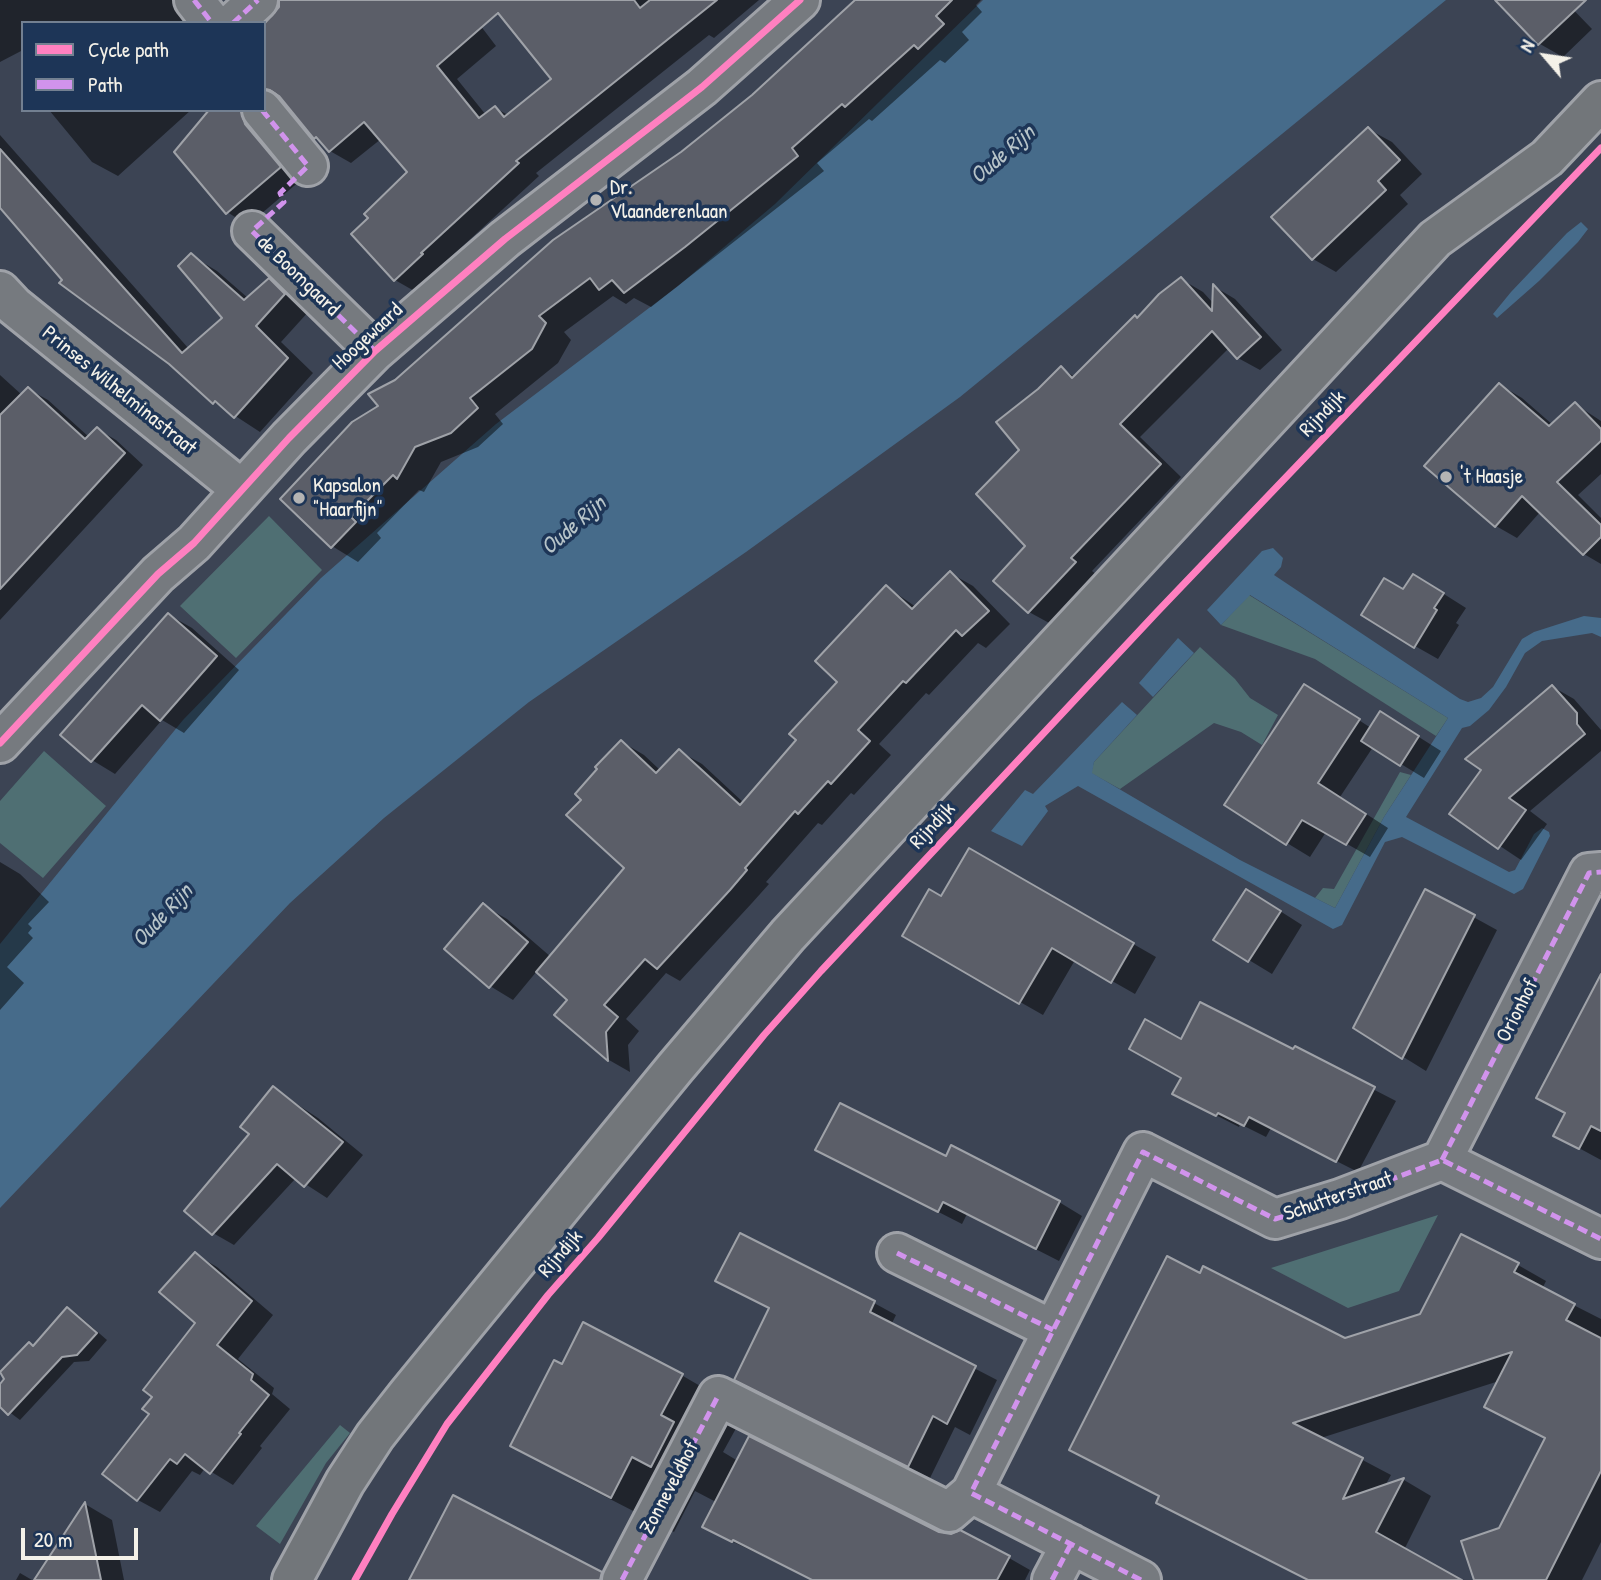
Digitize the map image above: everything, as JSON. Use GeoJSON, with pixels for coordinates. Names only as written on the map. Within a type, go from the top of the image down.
{"type":"FeatureCollection","features":[{"type":"Feature","properties":{"kind":"main road","name":"Rijndijk"},"geometry":{"type":"LineString","coordinates":[[292,1580],[345,1482],[375,1436],[675,1068],[788,935],[1435,239],[1548,158],[1601,102]]}},
{"type":"Feature","properties":{"kind":"street"},"geometry":{"type":"LineString","coordinates":[[194,0],[210,21]]}},
{"type":"Feature","properties":{"kind":"street"},"geometry":{"type":"LineString","coordinates":[[235,21],[258,0]]}},
{"type":"Feature","properties":{"kind":"street","name":"Hoogewaard"},"geometry":{"type":"LineString","coordinates":[[0,743],[158,574],[194,543],[241,489],[375,351],[505,239],[702,87],[800,0]]}},
{"type":"Feature","properties":{"kind":"street"},"geometry":{"type":"LineString","coordinates":[[264,112],[308,166]]}},
{"type":"Feature","properties":{"kind":"street","name":"de Boomgaard"},"geometry":{"type":"LineString","coordinates":[[252,231],[375,351]]}},
{"type":"Feature","properties":{"kind":"street","name":"Prinses Wilhelminastraat"},"geometry":{"type":"LineString","coordinates":[[0,291],[14,306],[241,489]]}},
{"type":"Feature","properties":{"kind":"street","name":"Orionhof"},"geometry":{"type":"LineString","coordinates":[[1442,1160],[1589,873],[1601,872]]}},
{"type":"Feature","properties":{"kind":"street","name":"Schutterstraat"},"geometry":{"type":"LineString","coordinates":[[971,1493],[1143,1152],[1275,1219],[1340,1199],[1442,1160]]}},
{"type":"Feature","properties":{"kind":"street"},"geometry":{"type":"LineString","coordinates":[[1442,1160],[1601,1239]]}},
{"type":"Feature","properties":{"kind":"street"},"geometry":{"type":"LineString","coordinates":[[897,1253],[1053,1330]]}},
{"type":"Feature","properties":{"kind":"street","name":"Zonneveldhof"},"geometry":{"type":"LineString","coordinates":[[622,1580],[718,1396],[949,1512],[971,1493]]}},
{"type":"Feature","properties":{"kind":"street"},"geometry":{"type":"LineString","coordinates":[[971,1493],[1141,1580]]}},
{"type":"Feature","properties":{"kind":"street"},"geometry":{"type":"LineString","coordinates":[[1052,1580],[1071,1544]]}},
{"type":"Feature","properties":{"kind":"green space"},"geometry":{"type":"Polygon","coordinates":[[[269,516],[322,570],[236,658],[180,606],[269,516]]]}},
{"type":"Feature","properties":{"kind":"green space"},"geometry":{"type":"Polygon","coordinates":[[[1249,595],[1448,718],[1436,736],[1315,659],[1221,625],[1249,595]]]}},
{"type":"Feature","properties":{"kind":"green space"},"geometry":{"type":"Polygon","coordinates":[[[1200,647],[1235,679],[1250,698],[1278,715],[1262,745],[1241,732],[1214,723],[1120,789],[1091,773],[1094,762],[1200,647]]]}},
{"type":"Feature","properties":{"kind":"green space"},"geometry":{"type":"Polygon","coordinates":[[[44,751],[106,806],[43,878],[0,843],[0,801],[44,751]]]}},
{"type":"Feature","properties":{"kind":"green space"},"geometry":{"type":"Polygon","coordinates":[[[1400,772],[1411,775],[1384,817],[1335,908],[1315,898],[1323,888],[1334,889],[1400,772]]]}},
{"type":"Feature","properties":{"kind":"green space"},"geometry":{"type":"Polygon","coordinates":[[[1438,1215],[1399,1291],[1348,1308],[1271,1268],[1438,1215]]]}},
{"type":"Feature","properties":{"kind":"green space"},"geometry":{"type":"Polygon","coordinates":[[[340,1425],[350,1433],[326,1463],[280,1544],[256,1526],[340,1425]]]}},
{"type":"Feature","properties":{"kind":"water","name":"Oude Rijn"},"geometry":{"type":"Polygon","coordinates":[[[983,0],[1446,0],[960,397],[746,552],[529,702],[384,818],[290,903],[0,1208],[0,944],[183,720],[321,578],[496,424],[678,286],[775,204],[983,0]]]}},
{"type":"Feature","properties":{"kind":"water"},"geometry":{"type":"Polygon","coordinates":[[[1581,222],[1588,229],[1578,242],[1497,318],[1493,314],[1511,292],[1567,233],[1581,222]]]}},
{"type":"Feature","properties":{"kind":"water"},"geometry":{"type":"Polygon","coordinates":[[[1273,548],[1283,558],[1281,567],[1274,575],[1468,702],[1481,698],[1493,687],[1522,639],[1534,632],[1584,616],[1601,618],[1601,637],[1592,633],[1542,641],[1525,653],[1489,710],[1470,726],[1462,728],[1406,817],[1509,872],[1515,870],[1534,834],[1542,828],[1549,832],[1550,836],[1523,889],[1514,894],[1402,837],[1385,842],[1342,925],[1333,929],[1078,786],[1045,806],[1048,811],[1022,846],[991,831],[1025,790],[1033,794],[1122,702],[1137,715],[1094,762],[1092,773],[1240,860],[1335,908],[1384,817],[1448,718],[1250,595],[1221,625],[1207,610],[1262,551],[1273,548]]]}},
{"type":"Feature","properties":{"kind":"water"},"geometry":{"type":"Polygon","coordinates":[[[1178,638],[1194,653],[1153,697],[1139,683],[1178,638]]]}},
{"type":"Feature","properties":{"kind":"building"},"geometry":{"type":"Polygon","coordinates":[[[279,0],[634,0],[640,8],[650,0],[717,0],[516,161],[519,163],[394,281],[351,234],[368,218],[364,214],[407,172],[364,122],[329,152],[316,137],[314,139],[279,96],[266,89],[266,22],[279,7],[279,0]],[[498,13],[437,66],[479,118],[495,106],[504,117],[551,79],[498,13]]]}},
{"type":"Feature","properties":{"kind":"building"},"geometry":{"type":"Polygon","coordinates":[[[855,0],[952,0],[936,16],[944,24],[918,49],[914,45],[845,107],[842,104],[792,148],[798,156],[685,247],[624,293],[612,280],[599,290],[590,278],[539,316],[546,323],[532,349],[470,398],[478,408],[451,433],[415,447],[397,479],[393,475],[351,517],[356,522],[331,548],[280,499],[352,422],[378,406],[368,394],[395,380],[553,240],[681,152],[752,95],[855,0]]]}},
{"type":"Feature","properties":{"kind":"building"},"geometry":{"type":"Polygon","coordinates":[[[1495,0],[1586,0],[1538,45],[1495,0]]]}},
{"type":"Feature","properties":{"kind":"building"},"geometry":{"type":"Polygon","coordinates":[[[207,112],[242,112],[245,124],[281,167],[226,214],[174,152],[207,112]]]}},
{"type":"Feature","properties":{"kind":"building"},"geometry":{"type":"Polygon","coordinates":[[[1368,127],[1400,160],[1378,181],[1386,190],[1312,260],[1271,217],[1368,127]]]}},
{"type":"Feature","properties":{"kind":"building"},"geometry":{"type":"Polygon","coordinates":[[[0,149],[182,353],[222,318],[178,266],[191,253],[244,300],[269,278],[285,294],[256,326],[288,358],[234,418],[215,401],[213,404],[169,364],[59,283],[62,280],[0,208],[0,149]]]}},
{"type":"Feature","properties":{"kind":"building"},"geometry":{"type":"Polygon","coordinates":[[[1181,277],[1212,311],[1213,284],[1261,337],[1237,359],[1212,331],[1120,424],[1161,464],[1071,558],[1076,562],[1028,613],[993,581],[1025,546],[976,494],[1019,450],[996,422],[1038,389],[1061,366],[1072,378],[1135,315],[1137,318],[1159,294],[1181,277]]]}},
{"type":"Feature","properties":{"kind":"building"},"geometry":{"type":"Polygon","coordinates":[[[1499,383],[1549,426],[1575,402],[1601,429],[1601,441],[1557,482],[1601,525],[1601,537],[1583,555],[1522,496],[1495,527],[1424,466],[1499,383]]]}},
{"type":"Feature","properties":{"kind":"building"},"geometry":{"type":"Polygon","coordinates":[[[28,387],[85,439],[97,427],[125,453],[0,589],[0,415],[28,387]]]}},
{"type":"Feature","properties":{"kind":"building"},"geometry":{"type":"Polygon","coordinates":[[[950,571],[989,611],[962,636],[956,630],[906,683],[903,681],[858,730],[870,741],[831,784],[828,781],[798,814],[795,811],[745,868],[747,870],[730,890],[657,969],[645,959],[604,1005],[618,1017],[606,1032],[608,1061],[554,1015],[567,1000],[536,972],[624,868],[566,815],[581,800],[575,794],[597,769],[595,767],[621,740],[656,773],[679,749],[740,805],[796,740],[789,734],[837,682],[815,661],[886,585],[912,609],[950,571]]]}},
{"type":"Feature","properties":{"kind":"building"},"geometry":{"type":"Polygon","coordinates":[[[1413,574],[1444,593],[1414,648],[1361,615],[1384,578],[1403,589],[1413,574]]]}},
{"type":"Feature","properties":{"kind":"building"},"geometry":{"type":"Polygon","coordinates":[[[168,613],[217,656],[160,721],[142,705],[91,762],[60,735],[168,613]]]}},
{"type":"Feature","properties":{"kind":"building"},"geometry":{"type":"Polygon","coordinates":[[[1304,684],[1360,719],[1318,783],[1366,814],[1346,845],[1302,820],[1286,845],[1224,805],[1304,684]]]}},
{"type":"Feature","properties":{"kind":"building"},"geometry":{"type":"Polygon","coordinates":[[[1552,685],[1577,713],[1577,724],[1585,734],[1509,798],[1526,810],[1498,849],[1449,814],[1481,770],[1465,759],[1552,685]]]}},
{"type":"Feature","properties":{"kind":"building"},"geometry":{"type":"Polygon","coordinates":[[[1380,711],[1419,736],[1400,766],[1361,741],[1380,711]]]}},
{"type":"Feature","properties":{"kind":"building"},"geometry":{"type":"Polygon","coordinates":[[[969,848],[1134,943],[1111,983],[1052,948],[1019,1004],[902,936],[929,889],[941,896],[969,848]]]}},
{"type":"Feature","properties":{"kind":"building"},"geometry":{"type":"Polygon","coordinates":[[[1246,889],[1281,911],[1248,962],[1213,940],[1246,889]]]}},
{"type":"Feature","properties":{"kind":"building"},"geometry":{"type":"Polygon","coordinates":[[[1425,889],[1475,915],[1402,1059],[1353,1028],[1425,889]]]}},
{"type":"Feature","properties":{"kind":"building"},"geometry":{"type":"Polygon","coordinates":[[[483,903],[528,942],[489,988],[444,949],[483,903]]]}},
{"type":"Feature","properties":{"kind":"building"},"geometry":{"type":"Polygon","coordinates":[[[1601,974],[1601,1131],[1591,1126],[1579,1149],[1553,1136],[1565,1113],[1536,1098],[1601,974]]]}},
{"type":"Feature","properties":{"kind":"building"},"geometry":{"type":"Polygon","coordinates":[[[1200,1002],[1375,1087],[1336,1162],[1249,1117],[1244,1126],[1218,1113],[1216,1116],[1172,1094],[1181,1078],[1129,1049],[1145,1019],[1181,1039],[1200,1002]]]}},
{"type":"Feature","properties":{"kind":"building"},"geometry":{"type":"Polygon","coordinates":[[[273,1086],[343,1142],[304,1187],[277,1164],[212,1235],[184,1211],[249,1134],[240,1127],[273,1086]]]}},
{"type":"Feature","properties":{"kind":"building"},"geometry":{"type":"Polygon","coordinates":[[[840,1103],[946,1156],[951,1145],[1060,1201],[1036,1249],[943,1202],[938,1212],[815,1150],[840,1103]]]}},
{"type":"Feature","properties":{"kind":"building"},"geometry":{"type":"Polygon","coordinates":[[[740,1233],[875,1301],[870,1312],[976,1366],[947,1424],[933,1416],[908,1467],[734,1380],[769,1308],[715,1281],[740,1233]]]}},
{"type":"Feature","properties":{"kind":"building"},"geometry":{"type":"Polygon","coordinates":[[[1461,1234],[1519,1263],[1514,1272],[1575,1304],[1566,1320],[1601,1338],[1601,1471],[1546,1580],[1474,1580],[1461,1541],[1499,1528],[1545,1438],[1484,1407],[1512,1352],[1293,1423],[1363,1458],[1343,1499],[1404,1478],[1376,1532],[1462,1580],[1308,1580],[1156,1503],[1159,1496],[1069,1450],[1167,1256],[1200,1273],[1203,1266],[1345,1338],[1420,1314],[1461,1234]]]}},
{"type":"Feature","properties":{"kind":"building"},"geometry":{"type":"Polygon","coordinates":[[[195,1252],[252,1301],[217,1345],[253,1374],[251,1380],[269,1395],[210,1474],[185,1454],[177,1464],[170,1459],[137,1501],[102,1474],[149,1414],[142,1409],[152,1397],[143,1390],[195,1323],[159,1292],[195,1252]]]}},
{"type":"Feature","properties":{"kind":"building"},"geometry":{"type":"Polygon","coordinates":[[[67,1307],[97,1333],[77,1355],[62,1357],[8,1415],[0,1407],[0,1384],[4,1379],[0,1372],[29,1342],[33,1346],[67,1307]]]}},
{"type":"Feature","properties":{"kind":"building"},"geometry":{"type":"Polygon","coordinates":[[[583,1322],[683,1374],[661,1415],[674,1422],[651,1467],[632,1457],[611,1498],[510,1446],[554,1360],[562,1364],[583,1322]]]}},
{"type":"Feature","properties":{"kind":"building"},"geometry":{"type":"Polygon","coordinates":[[[749,1436],[939,1532],[951,1534],[960,1530],[1010,1556],[997,1580],[812,1580],[702,1527],[749,1436]]]}},
{"type":"Feature","properties":{"kind":"building"},"geometry":{"type":"Polygon","coordinates":[[[453,1495],[602,1572],[600,1580],[409,1580],[453,1495]]]}},
{"type":"Feature","properties":{"kind":"building"},"geometry":{"type":"Polygon","coordinates":[[[85,1502],[101,1580],[34,1580],[85,1502]]]}},
{"type":"Feature","properties":{"kind":"marked path"},"geometry":{"type":"LineString","coordinates":[[194,0],[210,21]]}},
{"type":"Feature","properties":{"kind":"marked path"},"geometry":{"type":"LineString","coordinates":[[235,21],[258,0]]}},
{"type":"Feature","properties":{"kind":"marked path"},"geometry":{"type":"LineString","coordinates":[[264,112],[308,166],[280,193],[284,202],[252,231],[375,351]]}},
{"type":"Feature","properties":{"kind":"marked path"},"geometry":{"type":"LineString","coordinates":[[1442,1160],[1589,873],[1601,872]]}},
{"type":"Feature","properties":{"kind":"marked path"},"geometry":{"type":"LineString","coordinates":[[1141,1580],[971,1493],[1143,1152],[1275,1219],[1340,1199],[1442,1160],[1601,1239]]}},
{"type":"Feature","properties":{"kind":"marked path"},"geometry":{"type":"LineString","coordinates":[[897,1253],[1053,1330]]}},
{"type":"Feature","properties":{"kind":"marked path"},"geometry":{"type":"LineString","coordinates":[[622,1580],[718,1396]]}},
{"type":"Feature","properties":{"kind":"marked path"},"geometry":{"type":"LineString","coordinates":[[1052,1580],[1071,1544]]}},
{"type":"Feature","properties":{"kind":"cycle path"},"geometry":{"type":"LineString","coordinates":[[0,743],[158,574],[194,543],[289,438],[375,351],[505,239],[702,87],[800,0]]}},
{"type":"Feature","properties":{"kind":"cycle path"},"geometry":{"type":"LineString","coordinates":[[355,1580],[447,1424],[548,1295],[764,1035],[1158,611],[1601,148]]}},
{"type":"Feature","properties":{"kind":"place","name":"Dr. Vlaanderenlaan"},"geometry":{"type":"Point","coordinates":[596,200]}},
{"type":"Feature","properties":{"kind":"place","name":"'t Haasje"},"geometry":{"type":"Point","coordinates":[1446,477]}},
{"type":"Feature","properties":{"kind":"place","name":"Kapsalon \"Haarfijn\""},"geometry":{"type":"Point","coordinates":[299,498]}}]}
